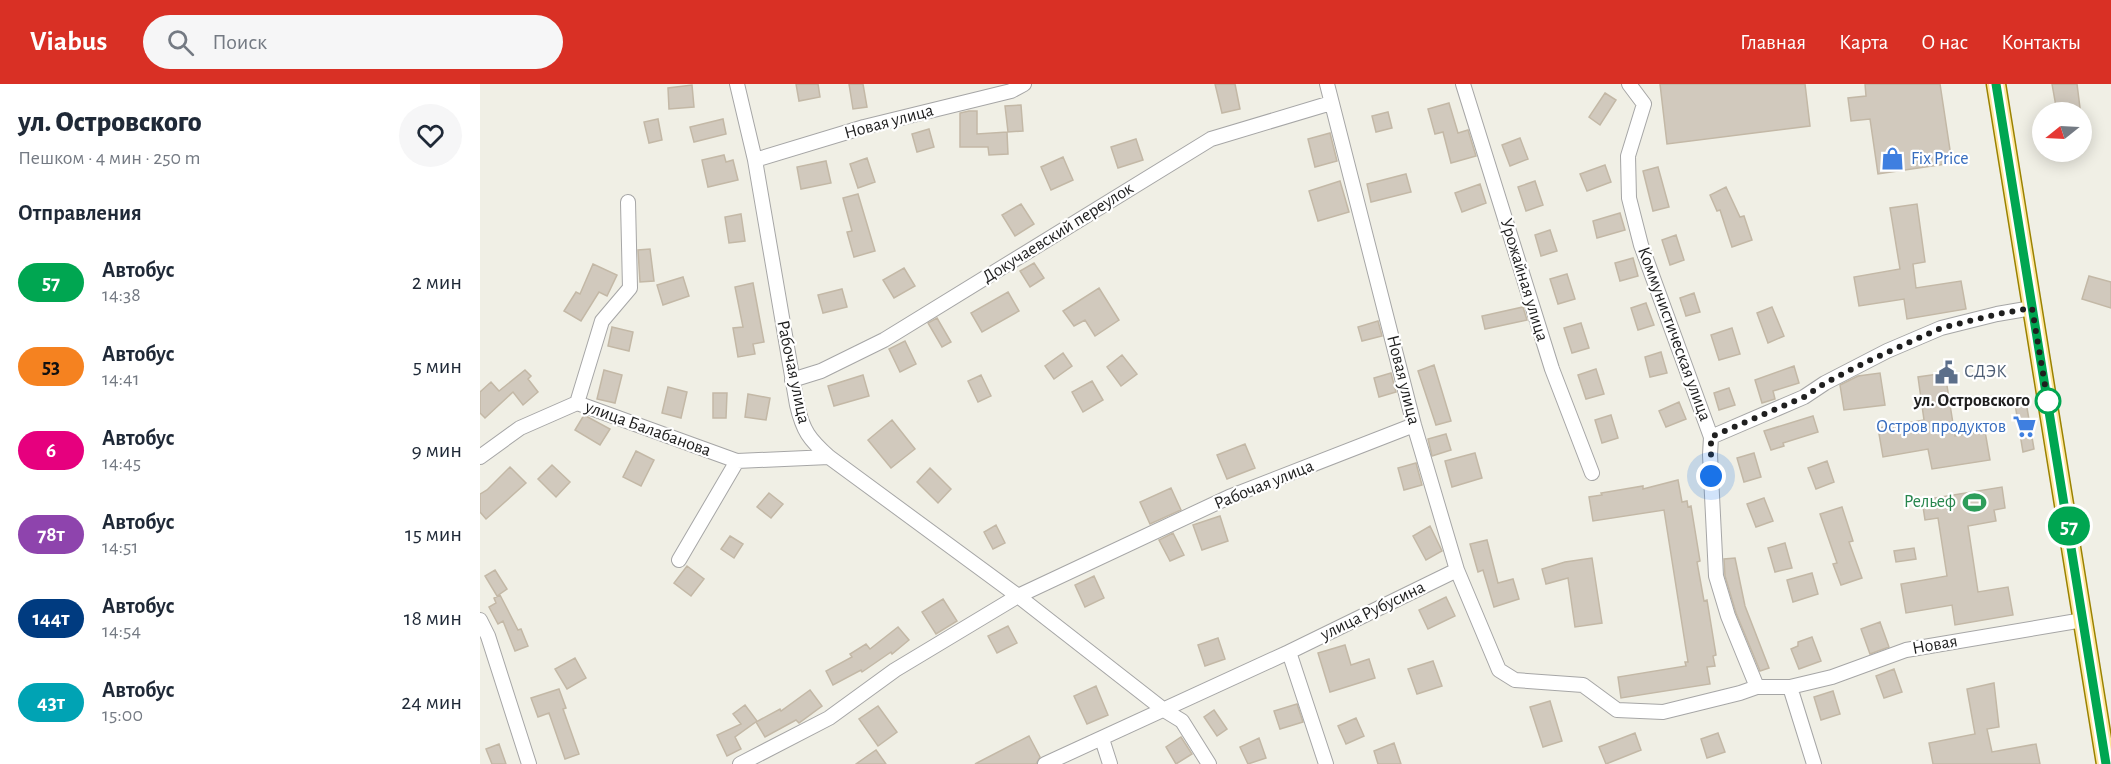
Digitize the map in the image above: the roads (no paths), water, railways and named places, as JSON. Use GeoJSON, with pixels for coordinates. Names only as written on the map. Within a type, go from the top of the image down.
{"type":"FeatureCollection","features":[{"type":"Feature","properties":{"kind":"main road"},"geometry":{"type":"LineString","coordinates":[[1996,84],[2106,764]]}},
{"type":"Feature","properties":{"kind":"street","name":"Рабочая улица"},"geometry":{"type":"LineString","coordinates":[[737,84],[755,160],[792,380],[802,426],[811,441],[829,457],[1018,596],[1164,710],[1182,721],[1209,764]]}},
{"type":"Feature","properties":{"kind":"street","name":"Новая улица"},"geometry":{"type":"LineString","coordinates":[[755,160],[864,127],[1011,91],[1024,84]]}},
{"type":"Feature","properties":{"kind":"street","name":"Новая улица"},"geometry":{"type":"LineString","coordinates":[[1327,84],[1414,425],[1457,570],[1499,670],[1515,680],[1583,685],[1617,710],[1664,712],[1757,687]]}},
{"type":"Feature","properties":{"kind":"street","name":"Урожайная улица"},"geometry":{"type":"LineString","coordinates":[[1463,84],[1552,369],[1592,473]]}},
{"type":"Feature","properties":{"kind":"street","name":"Коммунистическая улица"},"geometry":{"type":"LineString","coordinates":[[1629,84],[1644,104],[1628,156],[1629,198],[1641,245],[1711,437],[1716,576],[1728,616],[1757,687]]}},
{"type":"Feature","properties":{"kind":"street","name":"Докучаевский переулок"},"geometry":{"type":"LineString","coordinates":[[792,380],[821,371],[884,340],[1211,139],[1331,103]]}},
{"type":"Feature","properties":{"kind":"street"},"geometry":{"type":"LineString","coordinates":[[577,403],[602,321],[630,288],[628,202]]}},
{"type":"Feature","properties":{"kind":"street"},"geometry":{"type":"LineString","coordinates":[[1711,437],[1804,397],[1825,383],[1866,362],[1941,328],[2032,308]]}},
{"type":"Feature","properties":{"kind":"street","name":"улица Балабанова"},"geometry":{"type":"LineString","coordinates":[[480,457],[520,428],[577,403],[737,461],[829,457]]}},
{"type":"Feature","properties":{"kind":"street","name":"Рабочая улица"},"geometry":{"type":"LineString","coordinates":[[740,764],[829,718],[895,670],[1018,596],[1228,497],[1414,425]]}},
{"type":"Feature","properties":{"kind":"street"},"geometry":{"type":"LineString","coordinates":[[679,560],[737,461]]}},
{"type":"Feature","properties":{"kind":"street","name":"улица Рубусина"},"geometry":{"type":"LineString","coordinates":[[1045,764],[1289,652],[1457,570]]}},
{"type":"Feature","properties":{"kind":"street"},"geometry":{"type":"LineString","coordinates":[[480,620],[488,636],[529,764]]}},
{"type":"Feature","properties":{"kind":"street","name":"Новая"},"geometry":{"type":"LineString","coordinates":[[1790,687],[1832,677],[1906,650],[2084,620]]}},
{"type":"Feature","properties":{"kind":"street"},"geometry":{"type":"LineString","coordinates":[[1289,652],[1326,764]]}},
{"type":"Feature","properties":{"kind":"street"},"geometry":{"type":"LineString","coordinates":[[1757,687],[1790,687],[1814,764]]}},
{"type":"Feature","properties":{"kind":"street"},"geometry":{"type":"LineString","coordinates":[[1102,739],[1110,764]]}},
{"type":"Feature","properties":{"kind":"place","name":"Fix Price"},"geometry":{"type":"Point","coordinates":[1893,159]}},
{"type":"Feature","properties":{"kind":"place","name":"СДЭК"},"geometry":{"type":"Point","coordinates":[1946,372]}},
{"type":"Feature","properties":{"kind":"place","name":"ул. Островского"},"geometry":{"type":"Point","coordinates":[2048,401]}},
{"type":"Feature","properties":{"kind":"place","name":"Остров продуктов"},"geometry":{"type":"Point","coordinates":[2024,427]}},
{"type":"Feature","properties":{"kind":"place","name":"Рельеф"},"geometry":{"type":"Point","coordinates":[1974,502]}}]}
